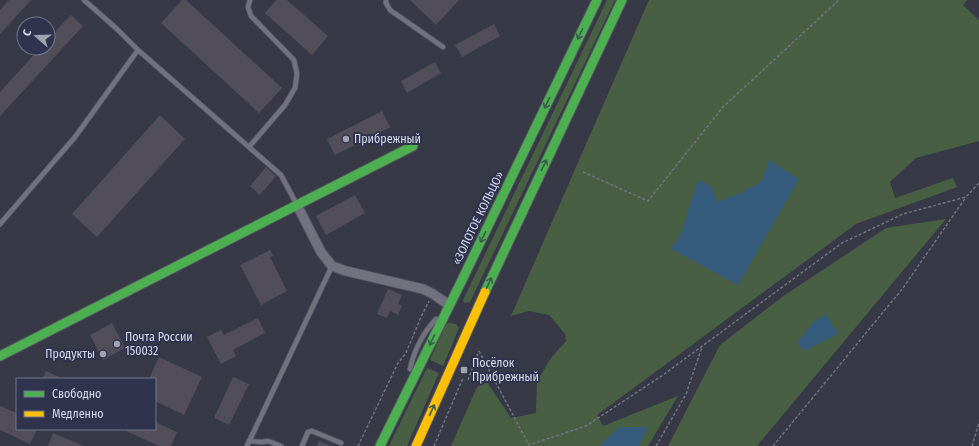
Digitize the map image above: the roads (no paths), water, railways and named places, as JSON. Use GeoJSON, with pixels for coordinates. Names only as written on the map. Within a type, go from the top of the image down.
{"type":"FeatureCollection","features":[{"type":"Feature","properties":{"kind":"main road","name":"«ЗОЛОТОЕ КОЛЬЦО»"},"geometry":{"type":"LineString","coordinates":[[380,446],[597,0]]}},
{"type":"Feature","properties":{"kind":"main road"},"geometry":{"type":"LineString","coordinates":[[416,446],[473,318],[622,0]]}},
{"type":"Feature","properties":{"kind":"main road"},"geometry":{"type":"LineString","coordinates":[[0,356],[413,146]]}},
{"type":"Feature","properties":{"kind":"main road"},"geometry":{"type":"LineString","coordinates":[[449,305],[473,318]]}},
{"type":"Feature","properties":{"kind":"street"},"geometry":{"type":"LineString","coordinates":[[297,205],[321,252],[332,266],[346,271],[423,289],[449,305]]}},
{"type":"Feature","properties":{"kind":"lane"},"geometry":{"type":"LineString","coordinates":[[84,0],[138,50],[281,175],[297,205]]}},
{"type":"Feature","properties":{"kind":"lane"},"geometry":{"type":"LineString","coordinates":[[249,147],[285,105],[295,88],[297,74],[294,60],[251,16],[248,7],[250,0]]}},
{"type":"Feature","properties":{"kind":"lane"},"geometry":{"type":"LineString","coordinates":[[386,0],[390,10],[443,47]]}},
{"type":"Feature","properties":{"kind":"lane"},"geometry":{"type":"LineString","coordinates":[[0,224],[75,136],[138,50]]}},
{"type":"Feature","properties":{"kind":"lane"},"geometry":{"type":"LineString","coordinates":[[281,446],[268,441],[261,444],[248,444],[332,266]]}},
{"type":"Feature","properties":{"kind":"lane"},"geometry":{"type":"LineString","coordinates":[[302,446],[308,432],[312,431],[341,443]]}},
{"type":"Feature","properties":{"kind":"water"},"geometry":{"type":"Polygon","coordinates":[[[769,160],[799,179],[738,285],[671,249],[681,234],[698,180],[711,186],[717,202],[741,193],[762,181],[769,160]]]}},
{"type":"Feature","properties":{"kind":"water"},"geometry":{"type":"Polygon","coordinates":[[[826,314],[838,334],[804,351],[797,343],[813,322],[826,314]]]}},
{"type":"Feature","properties":{"kind":"water"},"geometry":{"type":"Polygon","coordinates":[[[619,427],[648,427],[639,446],[600,446],[619,427]]]}},
{"type":"Feature","properties":{"kind":"place","name":"Прибрежный"},"geometry":{"type":"Point","coordinates":[346,139]}},
{"type":"Feature","properties":{"kind":"place","name":"Почта России 150032"},"geometry":{"type":"Point","coordinates":[117,344]}},
{"type":"Feature","properties":{"kind":"place","name":"Продукты"},"geometry":{"type":"Point","coordinates":[103,354]}},
{"type":"Feature","properties":{"kind":"place","name":"Посёлок Прибрежный"},"geometry":{"type":"Point","coordinates":[464,370]}}]}
